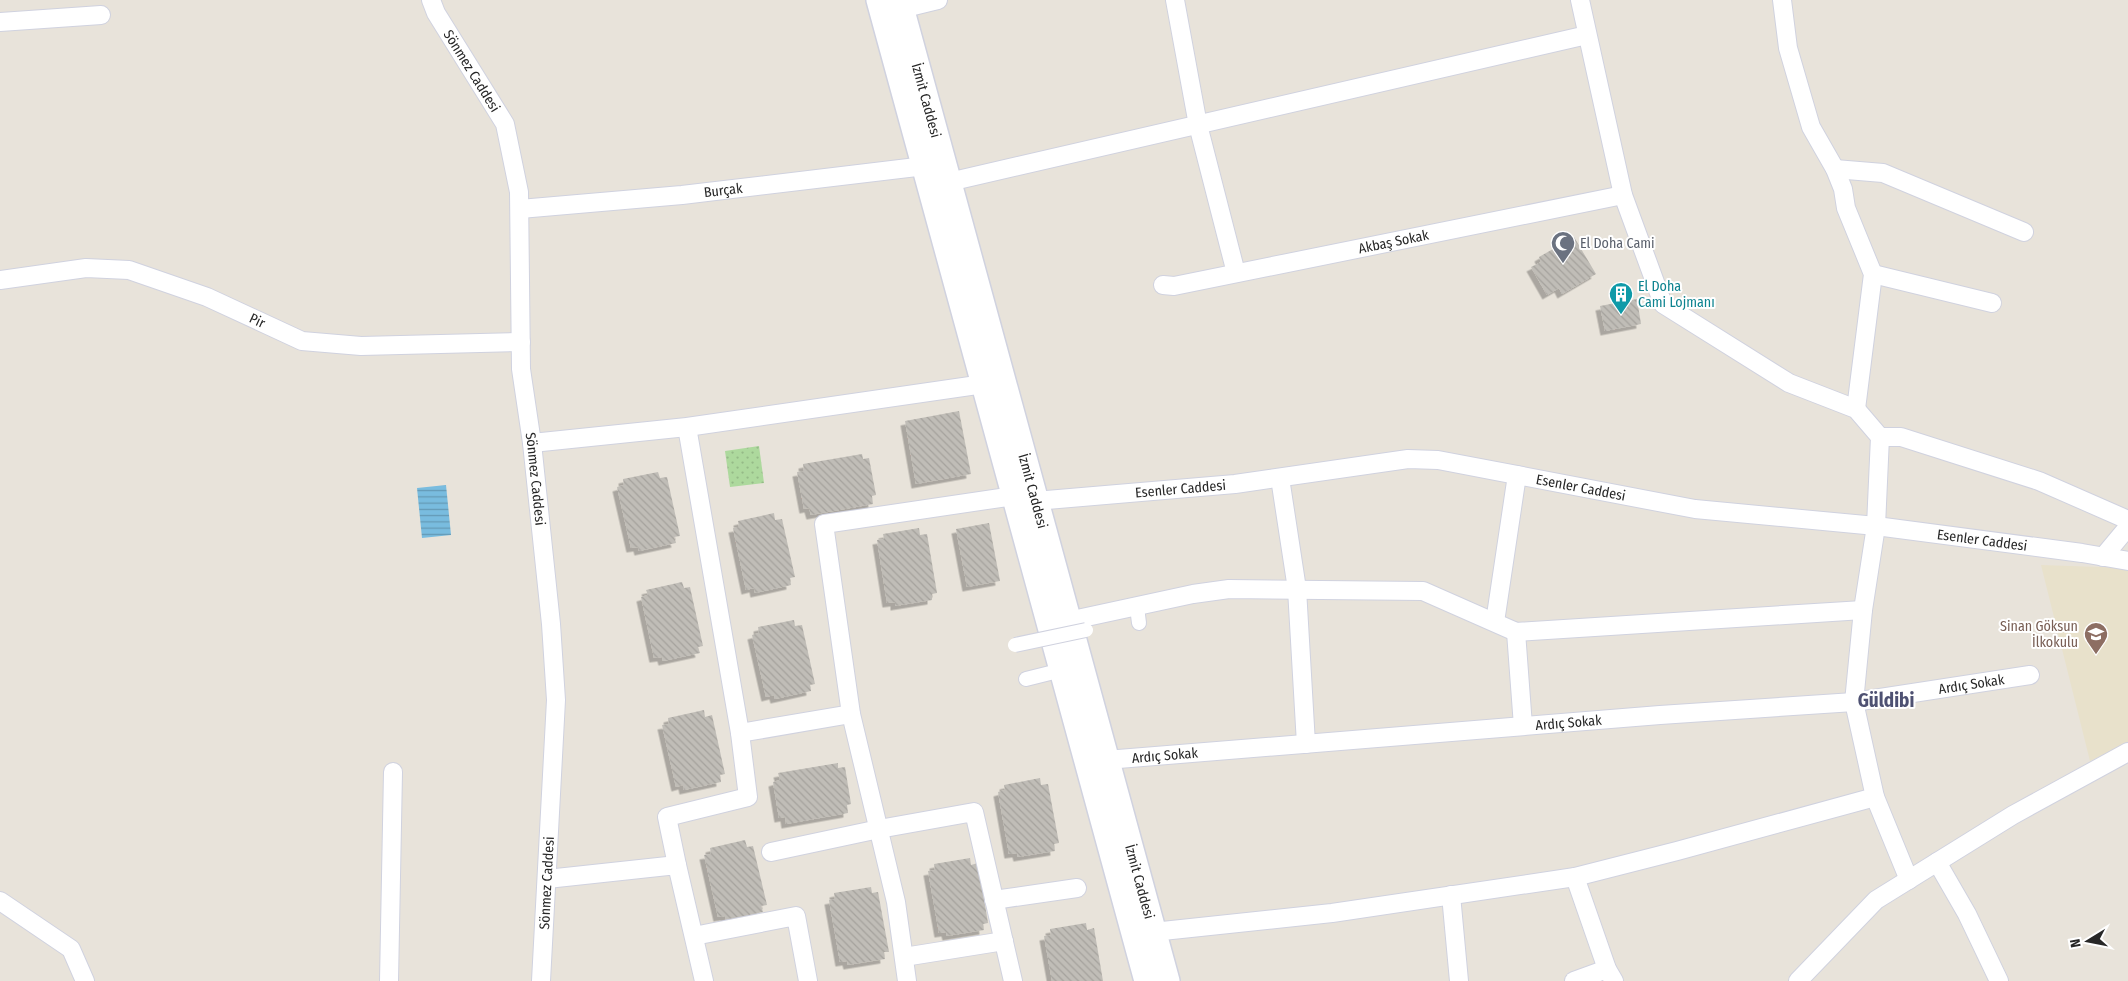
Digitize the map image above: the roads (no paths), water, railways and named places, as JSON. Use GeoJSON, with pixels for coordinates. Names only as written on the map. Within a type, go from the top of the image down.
{"type":"FeatureCollection","features":[{"type":"Feature","properties":{"kind":"main road","name":"İzmit Caddesi"},"geometry":{"type":"LineString","coordinates":[[893,3],[925,166],[984,384],[1024,498],[1077,626],[1106,760],[1167,981]]}},
{"type":"Feature","properties":{"kind":"main road","name":"İzmit Caddesi"},"geometry":{"type":"LineString","coordinates":[[893,3],[949,182],[1024,498],[1062,670],[1147,981]]}},
{"type":"Feature","properties":{"kind":"street","name":"Sönmez Caddesi"},"geometry":{"type":"LineString","coordinates":[[431,0],[436,13],[505,124],[519,192],[521,369],[532,443],[551,624],[556,700],[548,879],[541,981]]}},
{"type":"Feature","properties":{"kind":"street"},"geometry":{"type":"LineString","coordinates":[[893,3],[938,0]]}},
{"type":"Feature","properties":{"kind":"street"},"geometry":{"type":"LineString","coordinates":[[1175,0],[1198,124],[1236,273]]}},
{"type":"Feature","properties":{"kind":"street"},"geometry":{"type":"LineString","coordinates":[[1580,0],[1623,195],[1662,304],[1789,383],[1856,409],[1880,437],[1876,526],[1863,610],[1854,702],[1875,797],[1908,880]]}},
{"type":"Feature","properties":{"kind":"street"},"geometry":{"type":"LineString","coordinates":[[1782,0],[1788,48],[1811,127],[1835,169],[1843,189],[1846,208],[1873,274],[1856,409]]}},
{"type":"Feature","properties":{"kind":"street"},"geometry":{"type":"LineString","coordinates":[[0,22],[101,15]]}},
{"type":"Feature","properties":{"kind":"street"},"geometry":{"type":"LineString","coordinates":[[949,182],[1588,35]]}},
{"type":"Feature","properties":{"kind":"street","name":"Burçak"},"geometry":{"type":"LineString","coordinates":[[520,209],[682,195],[925,166]]}},
{"type":"Feature","properties":{"kind":"street"},"geometry":{"type":"LineString","coordinates":[[1835,169],[1884,174],[2024,232]]}},
{"type":"Feature","properties":{"kind":"street","name":"Akbaş Sokak"},"geometry":{"type":"LineString","coordinates":[[1163,285],[1174,286],[1623,195]]}},
{"type":"Feature","properties":{"kind":"street","name":"Pir"},"geometry":{"type":"LineString","coordinates":[[0,280],[86,268],[129,270],[207,297],[302,340],[361,346],[521,342]]}},
{"type":"Feature","properties":{"kind":"street"},"geometry":{"type":"LineString","coordinates":[[1873,274],[1992,303]]}},
{"type":"Feature","properties":{"kind":"street"},"geometry":{"type":"LineString","coordinates":[[532,443],[687,427],[984,384]]}},
{"type":"Feature","properties":{"kind":"street"},"geometry":{"type":"LineString","coordinates":[[687,427],[740,733],[748,797],[668,817],[677,865],[704,981]]}},
{"type":"Feature","properties":{"kind":"street"},"geometry":{"type":"LineString","coordinates":[[1880,437],[1901,437],[2039,481],[2128,520]]}},
{"type":"Feature","properties":{"kind":"street","name":"Esenler Caddesi"},"geometry":{"type":"LineString","coordinates":[[851,714],[824,524],[1024,498],[1235,484],[1408,459],[1438,460],[1695,508],[1876,526],[2128,561]]}},
{"type":"Feature","properties":{"kind":"street"},"geometry":{"type":"LineString","coordinates":[[1495,622],[1517,475]]}},
{"type":"Feature","properties":{"kind":"street"},"geometry":{"type":"LineString","coordinates":[[1280,478],[1296,590],[1306,744]]}},
{"type":"Feature","properties":{"kind":"street"},"geometry":{"type":"LineString","coordinates":[[2103,557],[2128,527]]}},
{"type":"Feature","properties":{"kind":"street"},"geometry":{"type":"LineString","coordinates":[[1015,645],[1077,626],[1138,615],[1229,589],[1424,591],[1516,632],[1863,610]]}},
{"type":"Feature","properties":{"kind":"street"},"geometry":{"type":"LineString","coordinates":[[1516,632],[1523,726]]}},
{"type":"Feature","properties":{"kind":"street"},"geometry":{"type":"LineString","coordinates":[[1026,679],[1062,670]]}},
{"type":"Feature","properties":{"kind":"street","name":"Ardıç Sokak"},"geometry":{"type":"LineString","coordinates":[[1106,760],[1523,726],[1854,702],[2030,676]]}},
{"type":"Feature","properties":{"kind":"street"},"geometry":{"type":"LineString","coordinates":[[740,733],[851,714],[896,902],[907,981]]}},
{"type":"Feature","properties":{"kind":"street"},"geometry":{"type":"LineString","coordinates":[[1798,981],[1876,900],[2013,815],[2128,752]]}},
{"type":"Feature","properties":{"kind":"street"},"geometry":{"type":"LineString","coordinates":[[390,981],[393,772]]}},
{"type":"Feature","properties":{"kind":"street"},"geometry":{"type":"LineString","coordinates":[[1153,932],[1332,913],[1575,877],[1875,797]]}},
{"type":"Feature","properties":{"kind":"street"},"geometry":{"type":"LineString","coordinates":[[771,852],[878,829],[974,812],[1013,981]]}},
{"type":"Feature","properties":{"kind":"street"},"geometry":{"type":"LineString","coordinates":[[1937,862],[1967,914],[1999,981]]}},
{"type":"Feature","properties":{"kind":"street"},"geometry":{"type":"LineString","coordinates":[[548,879],[677,865]]}},
{"type":"Feature","properties":{"kind":"street"},"geometry":{"type":"LineString","coordinates":[[1574,981],[1610,975],[1575,877]]}},
{"type":"Feature","properties":{"kind":"street"},"geometry":{"type":"LineString","coordinates":[[994,900],[1077,888]]}},
{"type":"Feature","properties":{"kind":"street"},"geometry":{"type":"LineString","coordinates":[[1451,895],[1459,981]]}},
{"type":"Feature","properties":{"kind":"street"},"geometry":{"type":"LineString","coordinates":[[0,901],[71,949],[85,981]]}},
{"type":"Feature","properties":{"kind":"street"},"geometry":{"type":"LineString","coordinates":[[694,936],[796,916],[808,981]]}},
{"type":"Feature","properties":{"kind":"street"},"geometry":{"type":"LineString","coordinates":[[904,957],[1004,941]]}},
{"type":"Feature","properties":{"kind":"water"},"geometry":{"type":"Polygon","coordinates":[[[446,485],[451,535],[422,538],[417,488],[446,485]]]}},
{"type":"Feature","properties":{"kind":"place","name":"El Doha Cami"},"geometry":{"type":"Point","coordinates":[1563,264]}},
{"type":"Feature","properties":{"kind":"place","name":"El Doha Cami Lojmanı"},"geometry":{"type":"Point","coordinates":[1621,315]}},
{"type":"Feature","properties":{"kind":"place","name":"Sinan Göksun İlkokulu"},"geometry":{"type":"Point","coordinates":[2096,655]}},
{"type":"Feature","properties":{"kind":"district","name":"Güldibi"},"geometry":{"type":"Point","coordinates":[1886,700]}}]}
